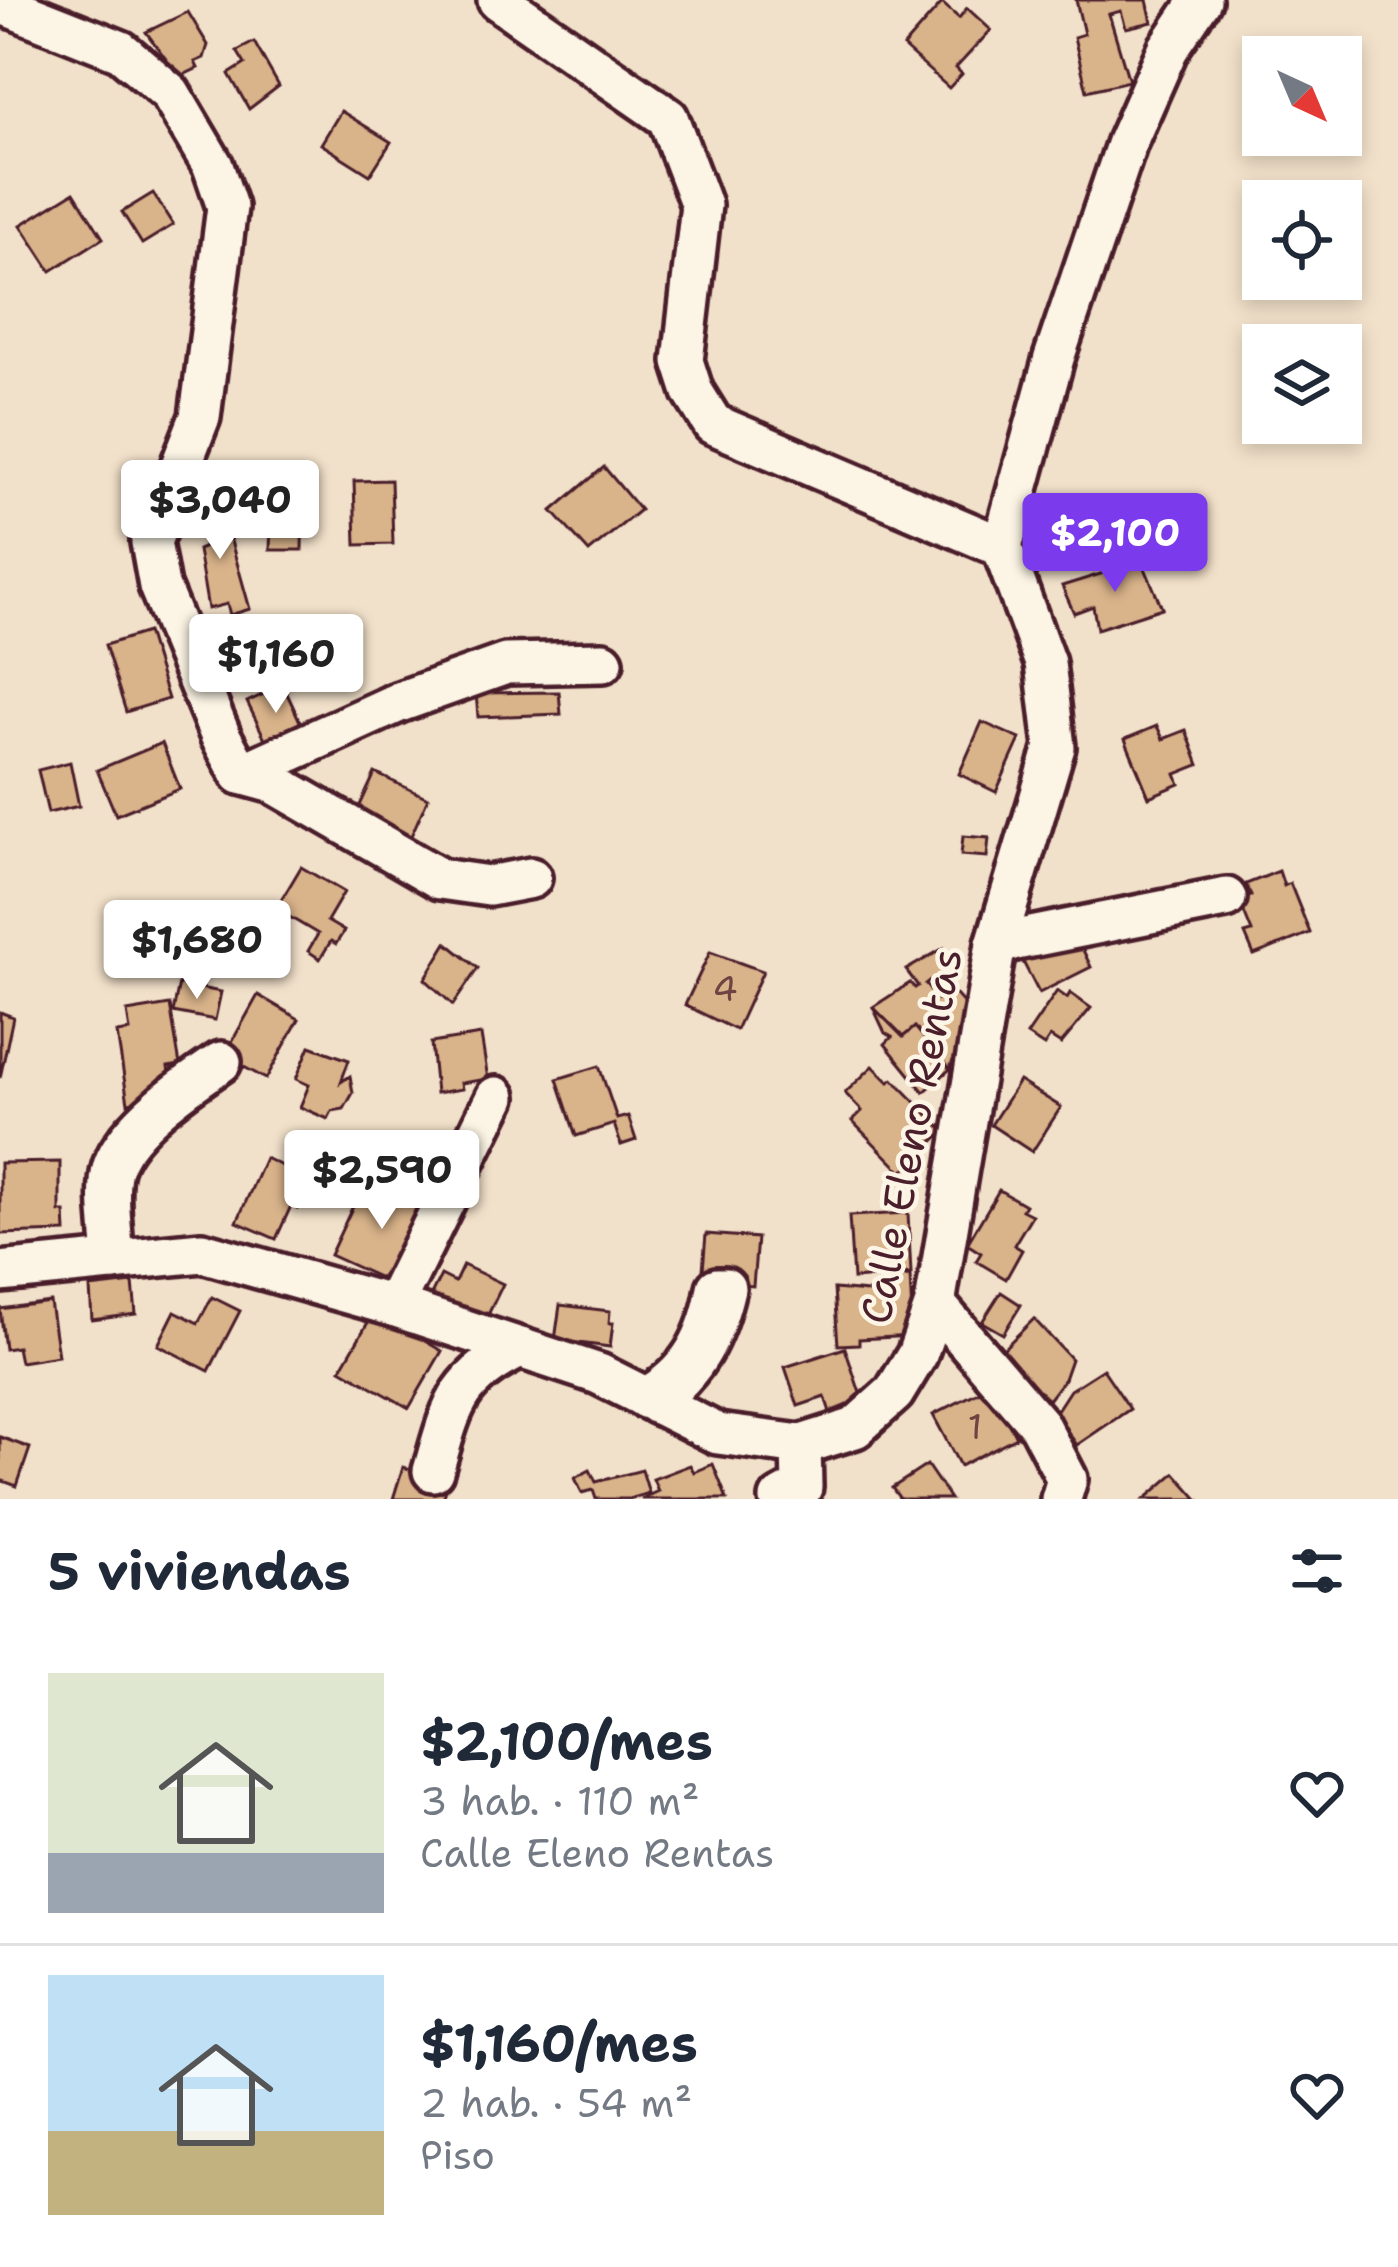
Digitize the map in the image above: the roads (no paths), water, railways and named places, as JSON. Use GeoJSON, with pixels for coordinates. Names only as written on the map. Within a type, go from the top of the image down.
{"type":"FeatureCollection","features":[{"type":"Feature","properties":{"kind":"street"},"geometry":{"type":"LineString","coordinates":[[498,0],[668,118],[701,205],[683,361],[693,392],[713,424],[1002,547],[1054,358],[1127,142],[1168,49],[1201,0]]}},
{"type":"Feature","properties":{"kind":"street"},"geometry":{"type":"LineString","coordinates":[[0,3],[121,51],[170,93],[213,166],[227,207],[200,417],[151,542],[159,586],[241,774],[274,783],[440,879],[489,886],[531,878]]}},
{"type":"Feature","properties":{"kind":"street","name":"Calle Eleno Rentas"},"geometry":{"type":"LineString","coordinates":[[0,1272],[202,1252],[393,1306],[599,1374],[718,1434],[801,1445],[855,1428],[894,1394],[917,1355],[935,1304],[996,944],[1055,747],[1045,663],[1002,547]]}},
{"type":"Feature","properties":{"kind":"street"},"geometry":{"type":"LineString","coordinates":[[241,774],[398,701],[506,664],[603,662]]}},
{"type":"Feature","properties":{"kind":"street"},"geometry":{"type":"LineString","coordinates":[[996,944],[1226,898]]}},
{"type":"Feature","properties":{"kind":"street"},"geometry":{"type":"LineString","coordinates":[[114,1261],[113,1167],[142,1124],[221,1062]]}},
{"type":"Feature","properties":{"kind":"street"},"geometry":{"type":"LineString","coordinates":[[393,1306],[496,1097]]}},
{"type":"Feature","properties":{"kind":"street"},"geometry":{"type":"LineString","coordinates":[[935,1304],[1040,1425],[1067,1479],[1061,1499]]}},
{"type":"Feature","properties":{"kind":"street"},"geometry":{"type":"LineString","coordinates":[[433,1471],[465,1382],[487,1363],[520,1348]]}},
{"type":"Feature","properties":{"kind":"street"},"geometry":{"type":"LineString","coordinates":[[780,1499],[802,1487],[801,1445]]}}]}
